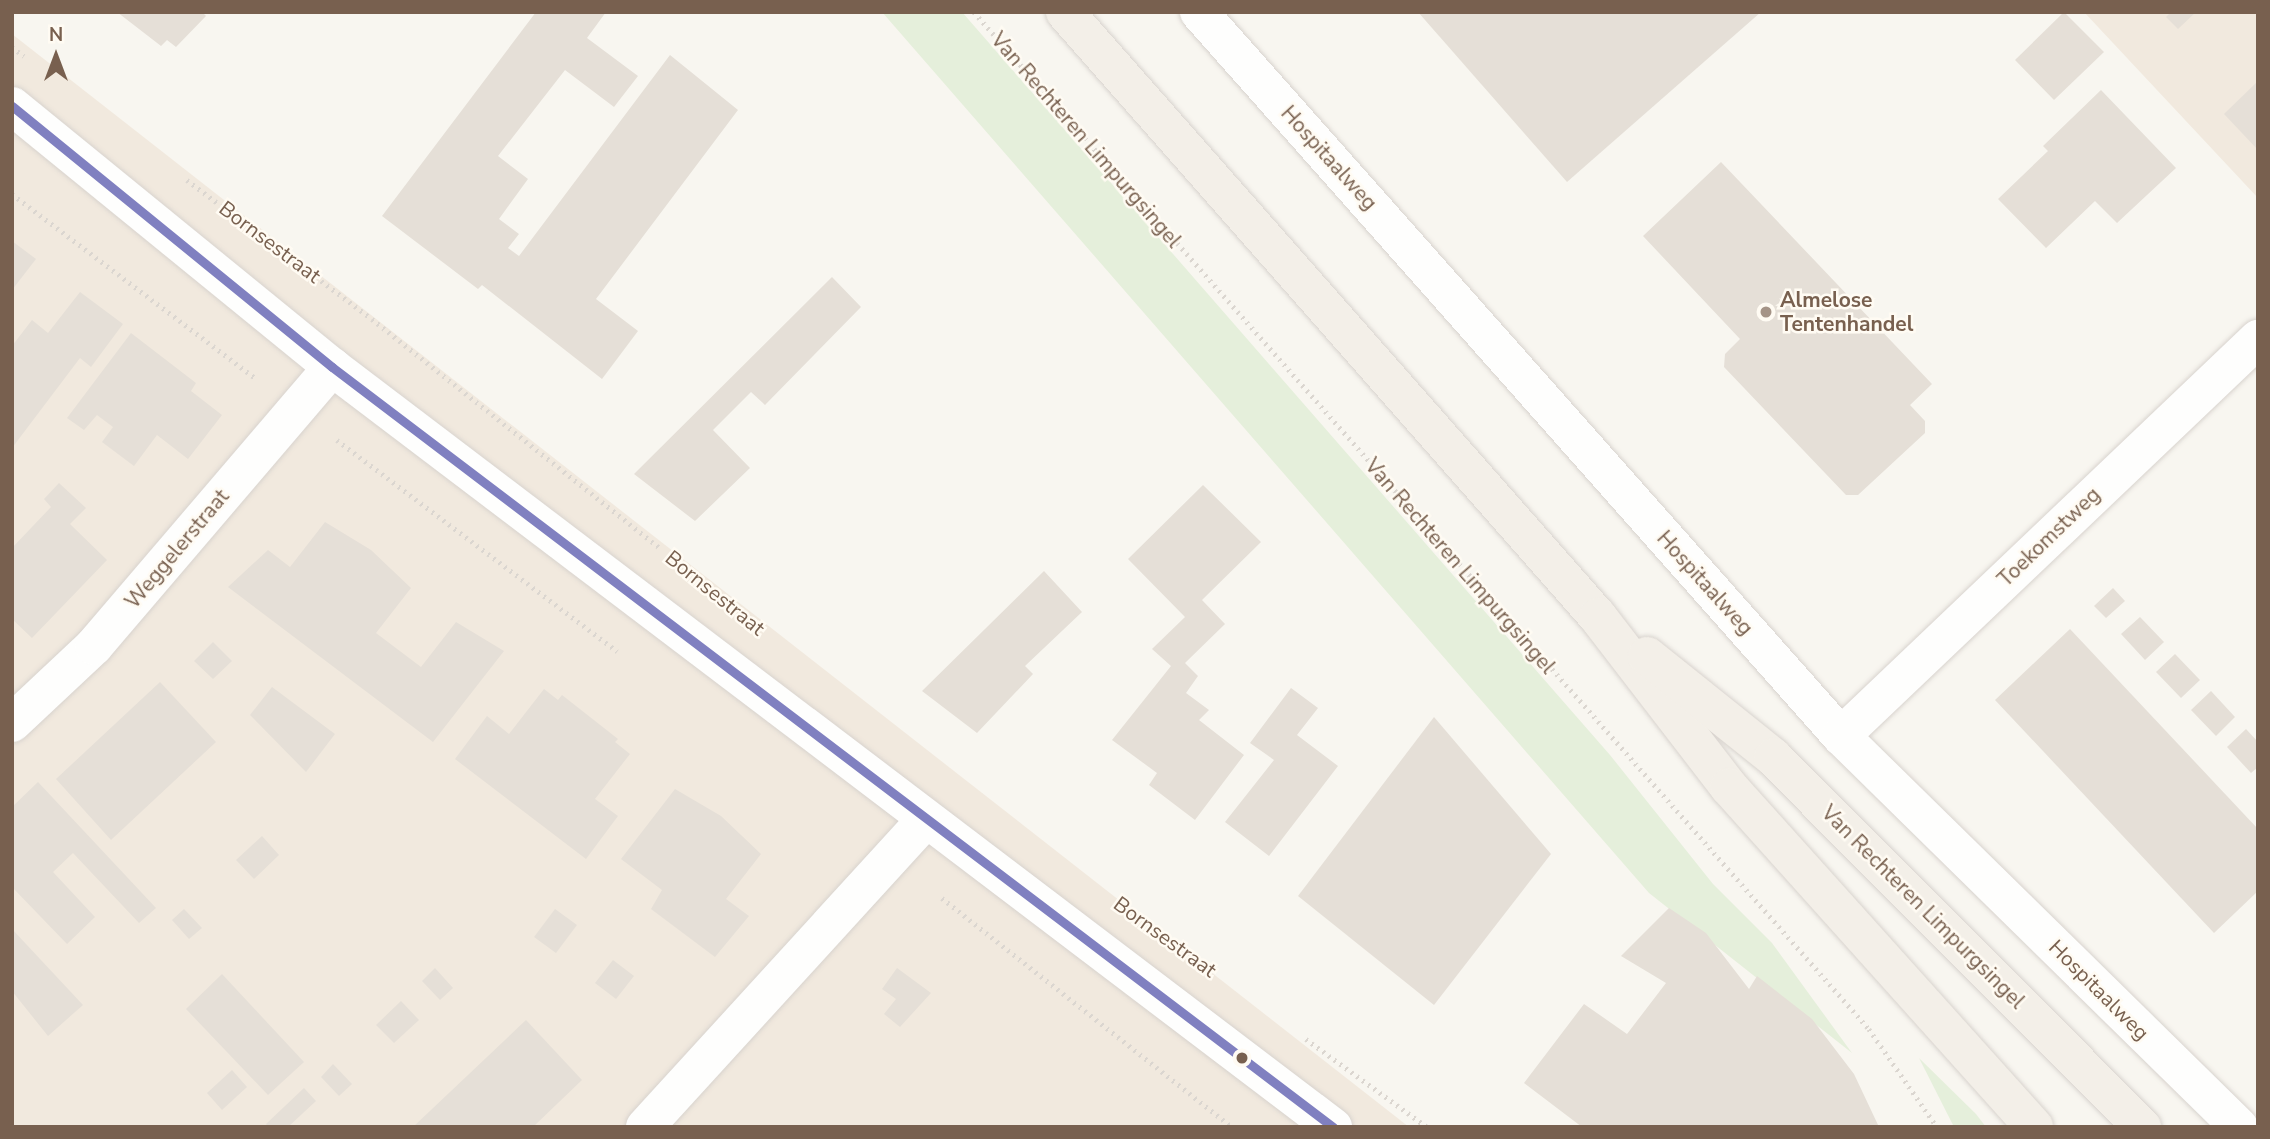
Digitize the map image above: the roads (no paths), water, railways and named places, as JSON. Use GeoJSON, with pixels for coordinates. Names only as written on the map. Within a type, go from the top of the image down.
{"type":"FeatureCollection","features":[{"type":"Feature","properties":{"kind":"main road","name":"Van Rechteren Limpurgsingel"},"geometry":{"type":"LineString","coordinates":[[1065,12],[1598,617],[1729,787],[2034,1127]]}},
{"type":"Feature","properties":{"kind":"main road","name":"Van Rechteren Limpurgsingel"},"geometry":{"type":"LineString","coordinates":[[1598,617],[1773,757],[2142,1127]]}},
{"type":"Feature","properties":{"kind":"street","name":"Hospitaalweg"},"geometry":{"type":"LineString","coordinates":[[1199,12],[1841,736],[2239,1127]]}},
{"type":"Feature","properties":{"kind":"street"},"geometry":{"type":"LineString","coordinates":[[12,106],[332,367],[1333,1127]]}},
{"type":"Feature","properties":{"kind":"street","name":"Toekomstweg"},"geometry":{"type":"LineString","coordinates":[[1841,736],[2258,339]]}},
{"type":"Feature","properties":{"kind":"street","name":"Weggelerstraat"},"geometry":{"type":"LineString","coordinates":[[12,723],[94,646],[332,367]]}},
{"type":"Feature","properties":{"kind":"street"},"geometry":{"type":"LineString","coordinates":[[645,1127],[926,819]]}},
{"type":"Feature","properties":{"kind":"place","name":"Almelose Tentenhandel"},"geometry":{"type":"Point","coordinates":[1766,312]}}]}
